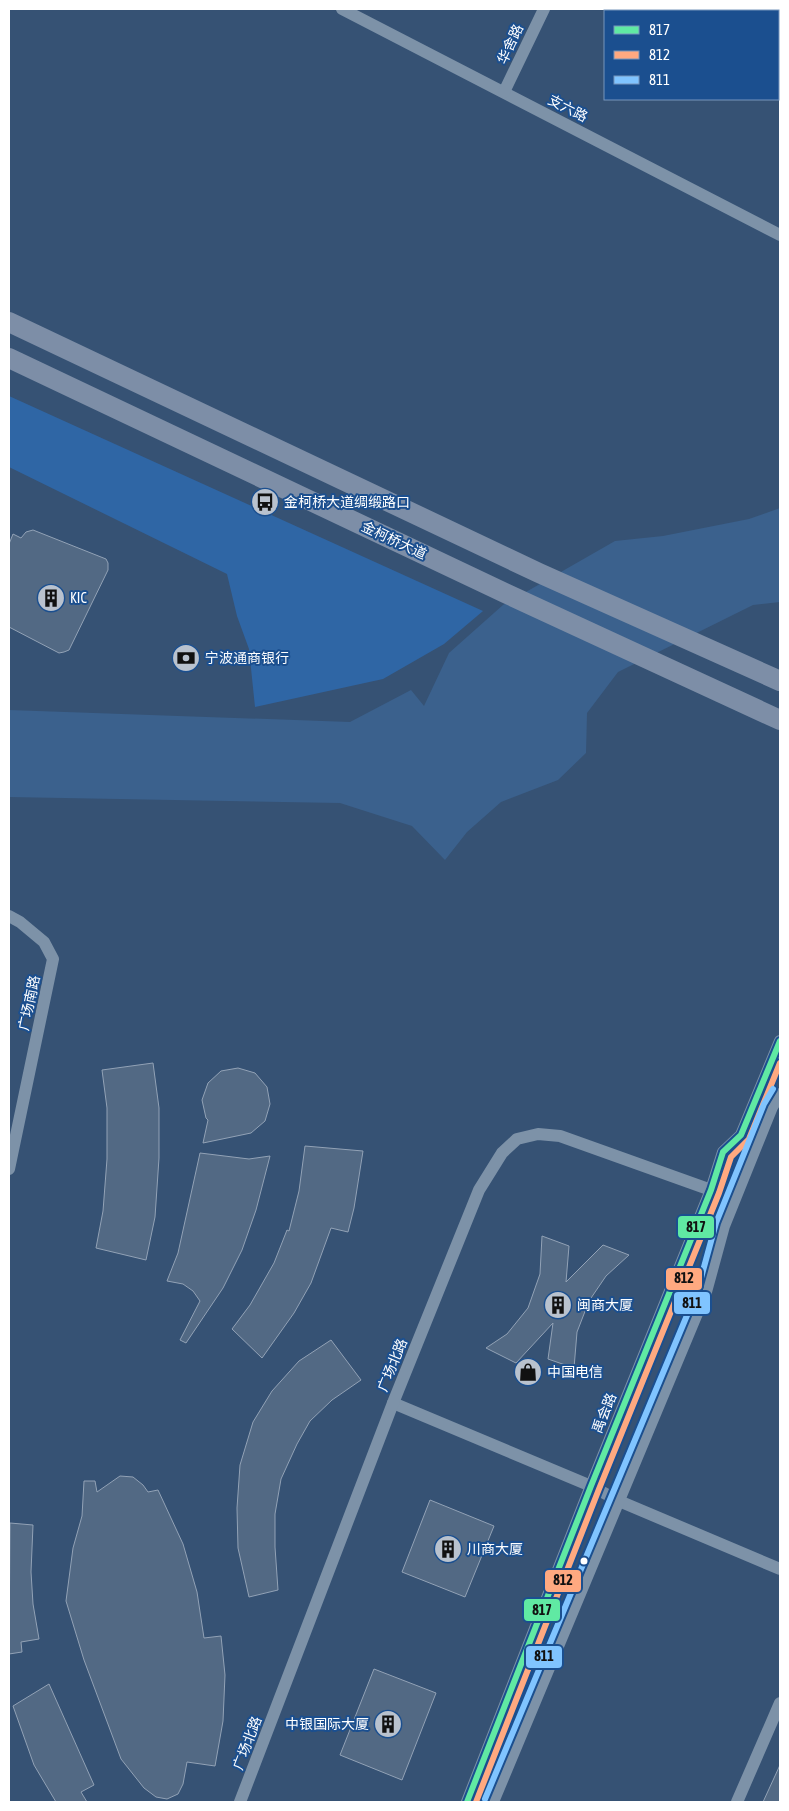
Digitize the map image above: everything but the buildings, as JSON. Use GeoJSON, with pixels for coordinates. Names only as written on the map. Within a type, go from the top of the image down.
{"type":"FeatureCollection","features":[{"type":"Feature","properties":{"kind":"main road"},"geometry":{"type":"LineString","coordinates":[[9,322],[539,573],[780,681]]}},
{"type":"Feature","properties":{"kind":"main road","name":"金柯桥大道"},"geometry":{"type":"LineString","coordinates":[[9,358],[505,593],[780,720]]}},
{"type":"Feature","properties":{"kind":"street","name":"支六路"},"geometry":{"type":"LineString","coordinates":[[342,9],[780,235]]}},
{"type":"Feature","properties":{"kind":"street","name":"华舍路"},"geometry":{"type":"LineString","coordinates":[[504,92],[544,9]]}},
{"type":"Feature","properties":{"kind":"street","name":"广场南路"},"geometry":{"type":"LineString","coordinates":[[9,916],[20,922],[44,942],[53,959],[9,1169]]}},
{"type":"Feature","properties":{"kind":"street","name":"禹会路"},"geometry":{"type":"LineString","coordinates":[[467,1802],[591,1486],[711,1190],[723,1152],[741,1135],[780,1041]]}},
{"type":"Feature","properties":{"kind":"street"},"geometry":{"type":"LineString","coordinates":[[493,1802],[532,1704],[706,1292],[724,1226],[772,1107],[780,1094]]}},
{"type":"Feature","properties":{"kind":"street","name":"广场北路"},"geometry":{"type":"LineString","coordinates":[[240,1802],[393,1403],[479,1190],[502,1153],[518,1139],[538,1134],[560,1136],[711,1190]]}},
{"type":"Feature","properties":{"kind":"street"},"geometry":{"type":"LineString","coordinates":[[393,1403],[780,1568]]}},
{"type":"Feature","properties":{"kind":"street"},"geometry":{"type":"LineString","coordinates":[[737,1802],[780,1703]]}},
{"type":"Feature","properties":{"kind":"shaded area"},"geometry":{"type":"Polygon","coordinates":[[[9,396],[483,611],[444,644],[383,679],[255,707],[249,649],[237,616],[227,574],[9,467],[9,396]]]}},
{"type":"Feature","properties":{"kind":"shaded area"},"geometry":{"type":"Polygon","coordinates":[[[780,508],[780,602],[753,605],[618,672],[587,713],[586,753],[558,780],[501,802],[467,832],[445,860],[412,826],[340,803],[9,797],[9,710],[350,722],[411,690],[424,706],[449,653],[503,605],[615,541],[663,536],[749,519],[780,508]]]}},
{"type":"Feature","properties":{"kind":"transit line","name":"817"},"geometry":{"type":"LineString","coordinates":[[467,1802],[591,1486],[711,1190],[723,1152],[741,1135],[780,1041]]}},
{"type":"Feature","properties":{"kind":"transit line","name":"812"},"geometry":{"type":"LineString","coordinates":[[476,1802],[599,1489],[719,1193],[731,1157],[749,1139],[780,1063]]}},
{"type":"Feature","properties":{"kind":"transit line","name":"811"},"geometry":{"type":"LineString","coordinates":[[485,1799],[698,1289],[716,1223],[764,1104],[773,1089]]}},
{"type":"Feature","properties":{"kind":"place","name":"金柯桥大道绸缎路口"},"geometry":{"type":"Point","coordinates":[265,502]}},
{"type":"Feature","properties":{"kind":"place","name":"KIC"},"geometry":{"type":"Point","coordinates":[51,598]}},
{"type":"Feature","properties":{"kind":"place","name":"宁波通商银行"},"geometry":{"type":"Point","coordinates":[186,658]}},
{"type":"Feature","properties":{"kind":"place","name":"闽商大厦"},"geometry":{"type":"Point","coordinates":[558,1305]}},
{"type":"Feature","properties":{"kind":"place","name":"中国电信"},"geometry":{"type":"Point","coordinates":[528,1372]}},
{"type":"Feature","properties":{"kind":"place","name":"川商大厦"},"geometry":{"type":"Point","coordinates":[448,1549]}},
{"type":"Feature","properties":{"kind":"place","name":"中银国际大厦"},"geometry":{"type":"Point","coordinates":[388,1724]}}]}
